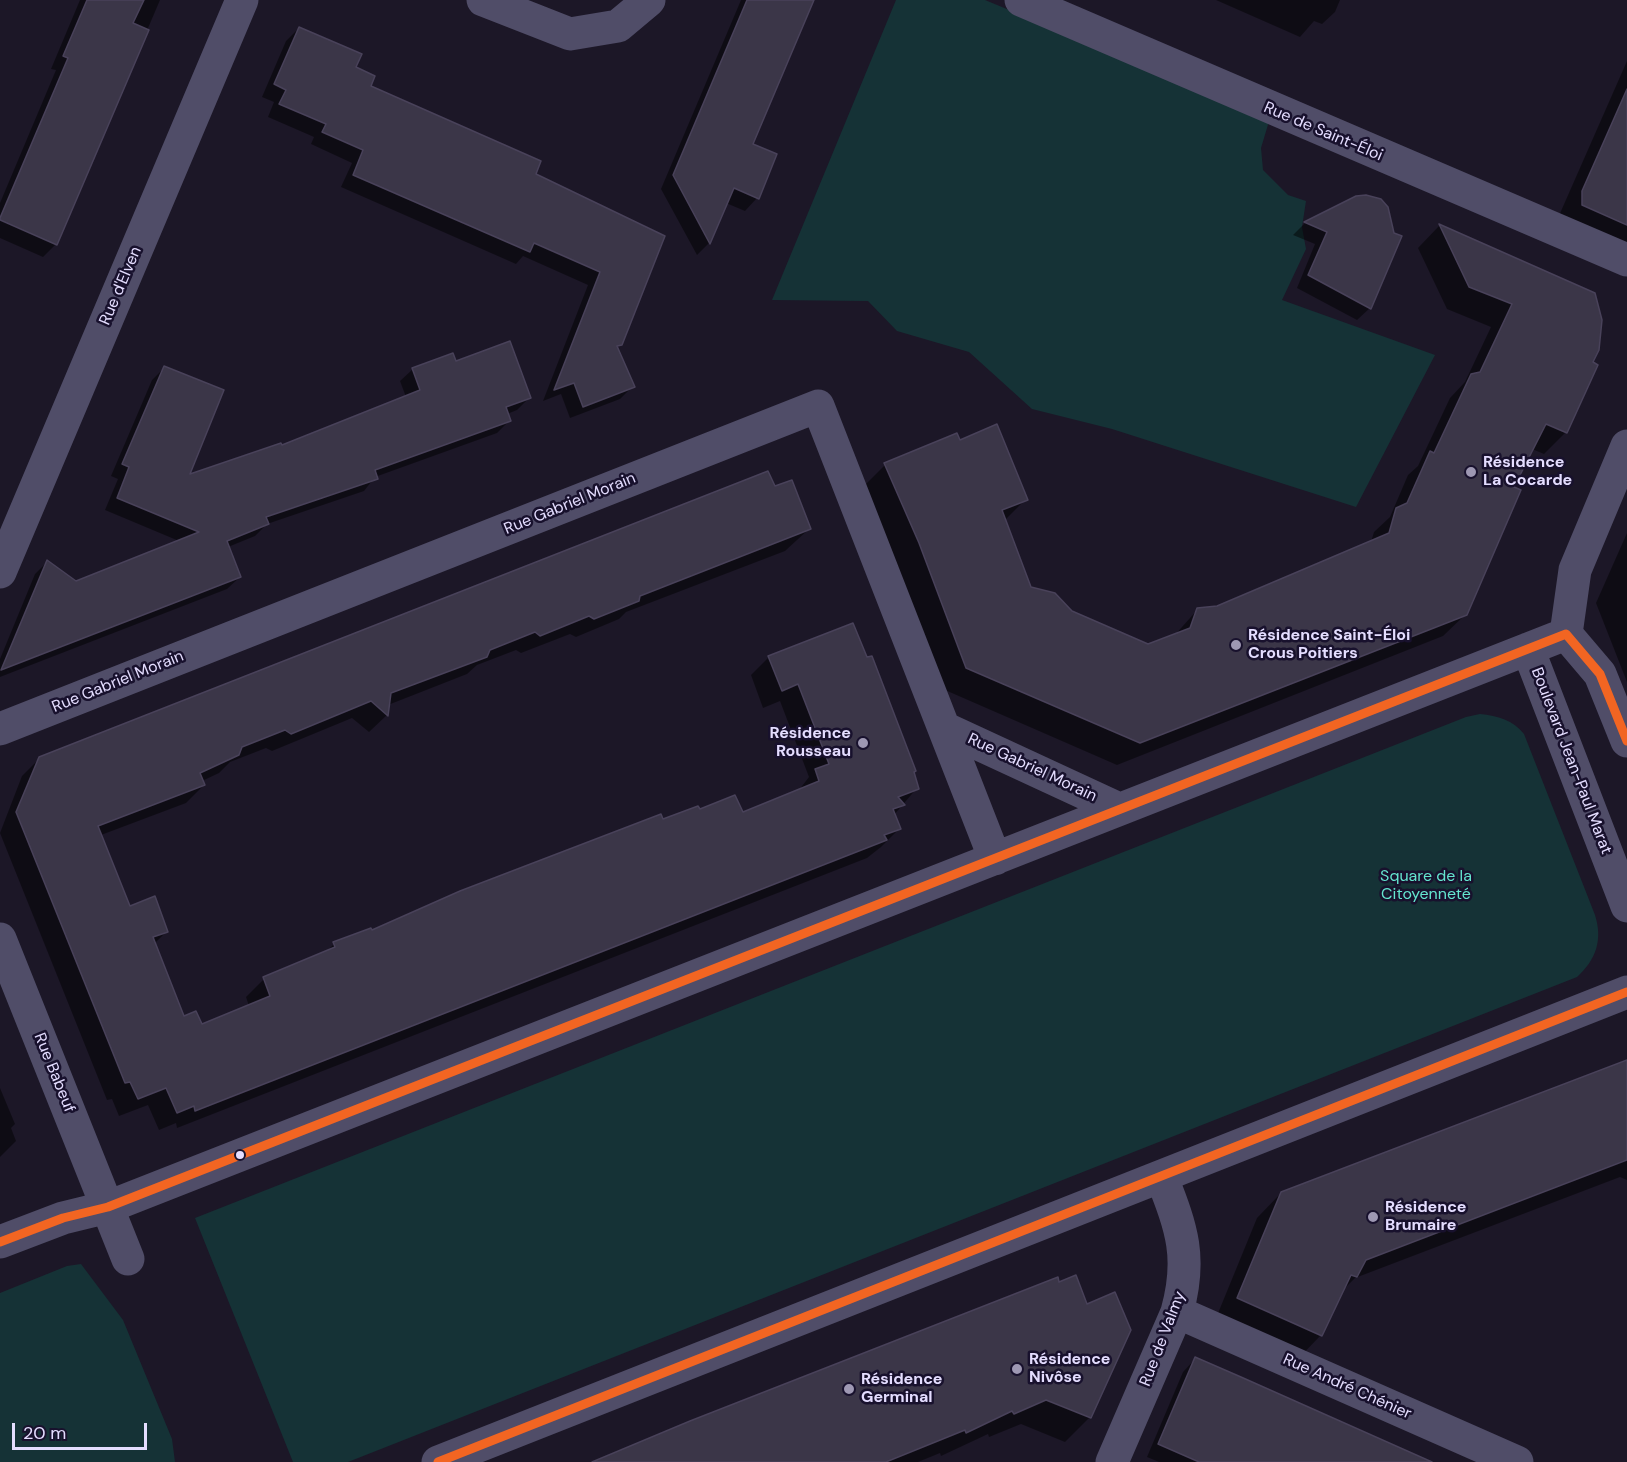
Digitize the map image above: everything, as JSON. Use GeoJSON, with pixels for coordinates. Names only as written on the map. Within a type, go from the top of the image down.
{"type":"FeatureCollection","features":[{"type":"Feature","properties":{"kind":"street","name":"Rue d'Elven"},"geometry":{"type":"LineString","coordinates":[[0,572],[242,0]]}},
{"type":"Feature","properties":{"kind":"street"},"geometry":{"type":"LineString","coordinates":[[483,0],[570,34],[618,26],[649,0]]}},
{"type":"Feature","properties":{"kind":"street","name":"Rue de Saint-Éloi"},"geometry":{"type":"LineString","coordinates":[[1021,0],[1627,260]]}},
{"type":"Feature","properties":{"kind":"street","name":"Rue Gabriel Morain"},"geometry":{"type":"LineString","coordinates":[[0,729],[818,406],[995,859]]}},
{"type":"Feature","properties":{"kind":"street"},"geometry":{"type":"LineString","coordinates":[[1627,446],[1575,570],[1566,634],[1600,674],[1627,741]]}},
{"type":"Feature","properties":{"kind":"street"},"geometry":{"type":"LineString","coordinates":[[0,1242],[63,1218],[108,1207],[1566,634]]}},
{"type":"Feature","properties":{"kind":"street","name":"Boulevard Jean-Paul Marat"},"geometry":{"type":"LineString","coordinates":[[1528,649],[1627,906]]}},
{"type":"Feature","properties":{"kind":"street","name":"Rue Gabriel Morain"},"geometry":{"type":"LineString","coordinates":[[944,728],[1119,809]]}},
{"type":"Feature","properties":{"kind":"street","name":"Rue Babeuf"},"geometry":{"type":"LineString","coordinates":[[0,939],[128,1259]]}},
{"type":"Feature","properties":{"kind":"street"},"geometry":{"type":"LineString","coordinates":[[438,1462],[1162,1178],[1627,992]]}},
{"type":"Feature","properties":{"kind":"street","name":"Rue de Valmy"},"geometry":{"type":"LineString","coordinates":[[1112,1462],[1177,1312],[1184,1288],[1185,1245],[1162,1178]]}},
{"type":"Feature","properties":{"kind":"street","name":"Rue André Chénier"},"geometry":{"type":"LineString","coordinates":[[1177,1312],[1516,1462]]}},
{"type":"Feature","properties":{"kind":"green space"},"geometry":{"type":"Polygon","coordinates":[[[896,0],[985,0],[1270,118],[1261,148],[1263,170],[1288,195],[1306,201],[1302,227],[1306,249],[1282,300],[1435,355],[1356,507],[1112,429],[1032,409],[969,352],[897,331],[868,301],[772,300],[896,0]]]}},
{"type":"Feature","properties":{"kind":"green space","name":"Square de la Citoyenneté"},"geometry":{"type":"Polygon","coordinates":[[[1480,714],[1505,720],[1515,725],[1524,734],[1595,915],[1598,933],[1596,949],[1589,964],[1577,977],[348,1462],[293,1462],[195,1218],[1466,717],[1480,714]]]}},
{"type":"Feature","properties":{"kind":"green space"},"geometry":{"type":"Polygon","coordinates":[[[81,1264],[123,1320],[172,1439],[175,1462],[0,1462],[0,1293],[67,1266],[81,1264]]]}},
{"type":"Feature","properties":{"kind":"building"},"geometry":{"type":"Polygon","coordinates":[[[87,0],[144,0],[133,23],[149,30],[57,245],[0,220],[0,218],[68,58],[63,56],[87,0]]]}},
{"type":"Feature","properties":{"kind":"building"},"geometry":{"type":"Polygon","coordinates":[[[747,0],[814,0],[753,144],[777,154],[759,199],[734,188],[710,244],[673,175],[747,0]]]}},
{"type":"Feature","properties":{"kind":"building"},"geometry":{"type":"Polygon","coordinates":[[[299,27],[362,54],[356,67],[375,76],[371,86],[541,161],[536,174],[665,236],[622,345],[617,346],[635,387],[583,407],[574,383],[554,390],[600,272],[534,243],[530,252],[353,175],[363,150],[322,132],[326,124],[279,104],[286,90],[274,84],[299,27]]]}},
{"type":"Feature","properties":{"kind":"building"},"geometry":{"type":"Polygon","coordinates":[[[1627,89],[1627,225],[1582,205],[1582,191],[1627,89]]]}},
{"type":"Feature","properties":{"kind":"building"},"geometry":{"type":"Polygon","coordinates":[[[1366,195],[1381,199],[1388,207],[1394,233],[1402,236],[1371,309],[1308,275],[1327,232],[1304,222],[1356,196],[1366,195]]]}},
{"type":"Feature","properties":{"kind":"building"},"geometry":{"type":"Polygon","coordinates":[[[1439,224],[1595,293],[1602,320],[1599,350],[1593,362],[1598,365],[1567,433],[1546,424],[1514,487],[1521,490],[1467,615],[1140,743],[966,668],[919,543],[884,463],[957,433],[960,440],[997,424],[1028,500],[1002,510],[1031,587],[1055,593],[1072,611],[1148,644],[1190,628],[1197,608],[1217,606],[1389,533],[1396,508],[1407,503],[1430,451],[1434,453],[1471,374],[1480,372],[1512,304],[1469,287],[1439,224]]]}},
{"type":"Feature","properties":{"kind":"building"},"geometry":{"type":"Polygon","coordinates":[[[510,341],[531,398],[506,407],[511,421],[375,470],[378,479],[266,517],[269,524],[227,541],[241,577],[1,670],[47,560],[76,581],[199,532],[117,498],[129,467],[122,464],[164,366],[224,390],[190,474],[281,443],[282,445],[420,390],[412,368],[453,353],[456,361],[510,341]]]}},
{"type":"Feature","properties":{"kind":"building"},"geometry":{"type":"Polygon","coordinates":[[[768,471],[775,486],[792,480],[811,529],[640,596],[639,601],[594,619],[589,616],[540,636],[535,632],[490,650],[487,657],[391,693],[388,716],[371,701],[291,734],[285,730],[242,747],[239,755],[200,773],[205,785],[98,826],[130,906],[155,896],[168,932],[153,937],[184,1016],[196,1011],[202,1024],[270,996],[263,977],[335,947],[333,942],[371,928],[372,930],[460,891],[661,814],[663,819],[698,806],[700,809],[735,795],[743,812],[819,781],[815,769],[829,764],[798,684],[782,691],[768,656],[853,623],[867,657],[872,656],[916,771],[914,772],[919,789],[898,797],[905,805],[893,809],[901,829],[884,835],[887,840],[195,1111],[194,1106],[177,1113],[166,1088],[138,1099],[130,1082],[125,1083],[16,812],[39,757],[768,471]]]}},
{"type":"Feature","properties":{"kind":"building","name":"Résidence Brumaire"},"geometry":{"type":"Polygon","coordinates":[[[1627,1060],[1627,1160],[1366,1260],[1357,1277],[1351,1275],[1322,1336],[1237,1298],[1281,1192],[1627,1060]]]}},
{"type":"Feature","properties":{"kind":"building"},"geometry":{"type":"Polygon","coordinates":[[[1076,1275],[1087,1304],[1115,1292],[1131,1330],[1091,1418],[1046,1400],[1014,1414],[1012,1411],[966,1433],[965,1430],[886,1462],[592,1462],[690,1421],[1058,1277],[1059,1282],[1076,1275]]]}},
{"type":"Feature","properties":{"kind":"building"},"geometry":{"type":"Polygon","coordinates":[[[1195,1357],[1432,1462],[1199,1462],[1158,1444],[1195,1357]]]}},
{"type":"Feature","properties":{"kind":"transit line"},"geometry":{"type":"LineString","coordinates":[[0,1242],[63,1218],[108,1207],[1566,634],[1600,674],[1627,741]]}},
{"type":"Feature","properties":{"kind":"transit line"},"geometry":{"type":"LineString","coordinates":[[438,1462],[1627,992]]}},
{"type":"Feature","properties":{"kind":"place","name":"Résidence La Cocarde"},"geometry":{"type":"Point","coordinates":[1471,472]}},
{"type":"Feature","properties":{"kind":"place","name":"Résidence Saint-Éloi Crous Poitiers"},"geometry":{"type":"Point","coordinates":[1236,645]}},
{"type":"Feature","properties":{"kind":"place","name":"Résidence Rousseau"},"geometry":{"type":"Point","coordinates":[863,743]}},
{"type":"Feature","properties":{"kind":"place","name":"Résidence Brumaire"},"geometry":{"type":"Point","coordinates":[1373,1217]}},
{"type":"Feature","properties":{"kind":"place","name":"Résidence Nivôse"},"geometry":{"type":"Point","coordinates":[1017,1369]}},
{"type":"Feature","properties":{"kind":"place","name":"Résidence Germinal"},"geometry":{"type":"Point","coordinates":[849,1389]}}]}
